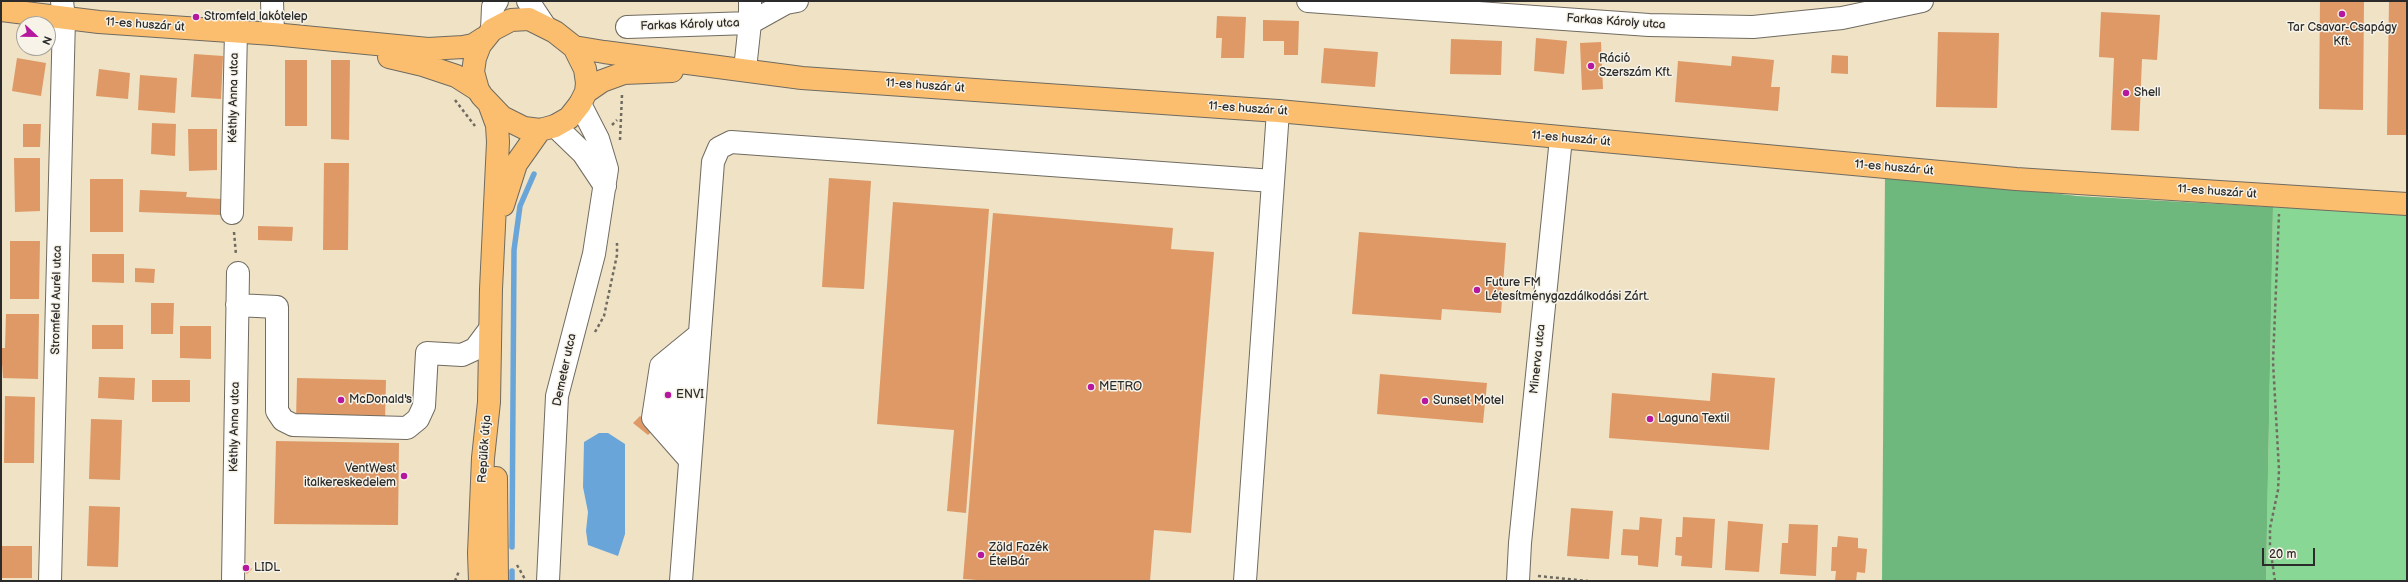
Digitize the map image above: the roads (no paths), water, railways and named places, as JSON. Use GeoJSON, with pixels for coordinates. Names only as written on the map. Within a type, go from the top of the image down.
{"type":"FeatureCollection","features":[{"type":"Feature","properties":{"kind":"main road","name":"11-es huszár út"},"geometry":{"type":"LineString","coordinates":[[1,10],[63,10],[236,31],[428,49],[473,45],[488,34]]}},
{"type":"Feature","properties":{"kind":"main road"},"geometry":{"type":"LineString","coordinates":[[490,329],[492,250],[498,142],[497,125],[473,72],[475,58],[488,34],[511,20],[529,20],[544,25],[574,47],[595,51],[740,68]]}},
{"type":"Feature","properties":{"kind":"main road","name":"11-es huszár út"},"geometry":{"type":"LineString","coordinates":[[281,35],[424,65],[462,79],[484,98]]}},
{"type":"Feature","properties":{"kind":"main road"},"geometry":{"type":"LineString","coordinates":[[574,47],[585,69],[583,98]]}},
{"type":"Feature","properties":{"kind":"main road"},"geometry":{"type":"LineString","coordinates":[[492,250],[516,164],[547,128],[569,118],[583,98],[602,81],[630,72],[740,68]]}},
{"type":"Feature","properties":{"kind":"main road","name":"11-es huszár út"},"geometry":{"type":"LineString","coordinates":[[740,68],[802,78],[1278,111],[2016,179],[2407,204]]}},
{"type":"Feature","properties":{"kind":"main road"},"geometry":{"type":"LineString","coordinates":[[484,98],[515,125],[547,128]]}},
{"type":"Feature","properties":{"kind":"main road","name":"Repülők útja"},"geometry":{"type":"LineString","coordinates":[[484,579],[494,417],[489,402],[490,329]]}},
{"type":"Feature","properties":{"kind":"street"},"geometry":{"type":"LineString","coordinates":[[488,34],[493,7],[497,1]]}},
{"type":"Feature","properties":{"kind":"street"},"geometry":{"type":"LineString","coordinates":[[528,1],[544,25]]}},
{"type":"Feature","properties":{"kind":"street"},"geometry":{"type":"LineString","coordinates":[[740,68],[750,23],[750,1]]}},
{"type":"Feature","properties":{"kind":"street","name":"Farkas Károly utca"},"geometry":{"type":"LineString","coordinates":[[627,27],[750,23],[786,3],[796,1]]}},
{"type":"Feature","properties":{"kind":"street","name":"Farkas Károly utca"},"geometry":{"type":"LineString","coordinates":[[1309,1],[1649,25],[1753,27],[1842,18],[1922,1]]}},
{"type":"Feature","properties":{"kind":"street"},"geometry":{"type":"LineString","coordinates":[[272,7],[281,35]]}},
{"type":"Feature","properties":{"kind":"street","name":"Stromfeld Aurél utca"},"geometry":{"type":"LineString","coordinates":[[50,581],[63,10]]}},
{"type":"Feature","properties":{"kind":"street","name":"Kéthly Anna utca"},"geometry":{"type":"LineString","coordinates":[[232,213],[236,31]]}},
{"type":"Feature","properties":{"kind":"street","name":"Demeter utca"},"geometry":{"type":"LineString","coordinates":[[548,581],[557,396],[594,254],[607,169],[583,98]]}},
{"type":"Feature","properties":{"kind":"street"},"geometry":{"type":"LineString","coordinates":[[1245,581],[1278,111]]}},
{"type":"Feature","properties":{"kind":"street"},"geometry":{"type":"LineString","coordinates":[[547,128],[583,153],[605,186]]}},
{"type":"Feature","properties":{"kind":"street","name":"Minerva utca"},"geometry":{"type":"LineString","coordinates":[[1526,579],[1520,543],[1561,138]]}},
{"type":"Feature","properties":{"kind":"street"},"geometry":{"type":"LineString","coordinates":[[681,581],[713,162],[719,148],[731,142],[1273,182]]}},
{"type":"Feature","properties":{"kind":"street","name":"Kéthly Anna utca"},"geometry":{"type":"LineString","coordinates":[[233,581],[238,272]]}},
{"type":"Feature","properties":{"kind":"street"},"geometry":{"type":"LineString","coordinates":[[237,305],[277,307],[277,411],[283,420],[294,425],[406,428],[418,419],[424,406],[427,353],[462,355],[475,349],[490,329]]}},
{"type":"Feature","properties":{"kind":"street"},"geometry":{"type":"LineString","coordinates":[[690,460],[670,438],[679,351],[700,334]]}},
{"type":"Feature","properties":{"kind":"water"},"geometry":{"type":"Polygon","coordinates":[[[599,433],[608,433],[625,444],[625,534],[618,556],[588,545],[586,531],[588,512],[583,487],[584,442],[599,433]]]}},
{"type":"Feature","properties":{"kind":"waterway"},"geometry":{"type":"LineString","coordinates":[[512,547],[514,250],[520,206],[534,174]]}},
{"type":"Feature","properties":{"kind":"waterway"},"geometry":{"type":"LineString","coordinates":[[512,571],[512,581]]}},
{"type":"Feature","properties":{"kind":"place","name":"Tar Csavar-Csapágy Kft."},"geometry":{"type":"Point","coordinates":[2342,14]}},
{"type":"Feature","properties":{"kind":"place","name":"Stromfeld lakótelep"},"geometry":{"type":"Point","coordinates":[196,17]}},
{"type":"Feature","properties":{"kind":"place","name":"Ráció Szerszám Kft."},"geometry":{"type":"Point","coordinates":[1591,66]}},
{"type":"Feature","properties":{"kind":"place","name":"Shell"},"geometry":{"type":"Point","coordinates":[2126,93]}},
{"type":"Feature","properties":{"kind":"place","name":"Future FM Létesítménygazdálkodási Zárt."},"geometry":{"type":"Point","coordinates":[1477,290]}},
{"type":"Feature","properties":{"kind":"place","name":"METRO"},"geometry":{"type":"Point","coordinates":[1091,387]}},
{"type":"Feature","properties":{"kind":"place","name":"ENVI"},"geometry":{"type":"Point","coordinates":[668,395]}},
{"type":"Feature","properties":{"kind":"place","name":"McDonald's"},"geometry":{"type":"Point","coordinates":[341,400]}},
{"type":"Feature","properties":{"kind":"place","name":"Sunset Motel"},"geometry":{"type":"Point","coordinates":[1425,401]}},
{"type":"Feature","properties":{"kind":"place","name":"Laguna Textil"},"geometry":{"type":"Point","coordinates":[1650,419]}},
{"type":"Feature","properties":{"kind":"place","name":"VentWest italkereskedelem"},"geometry":{"type":"Point","coordinates":[404,476]}},
{"type":"Feature","properties":{"kind":"place","name":"Zöld Fazék ÉtelBár"},"geometry":{"type":"Point","coordinates":[981,555]}},
{"type":"Feature","properties":{"kind":"place","name":"LIDL"},"geometry":{"type":"Point","coordinates":[246,568]}}]}
